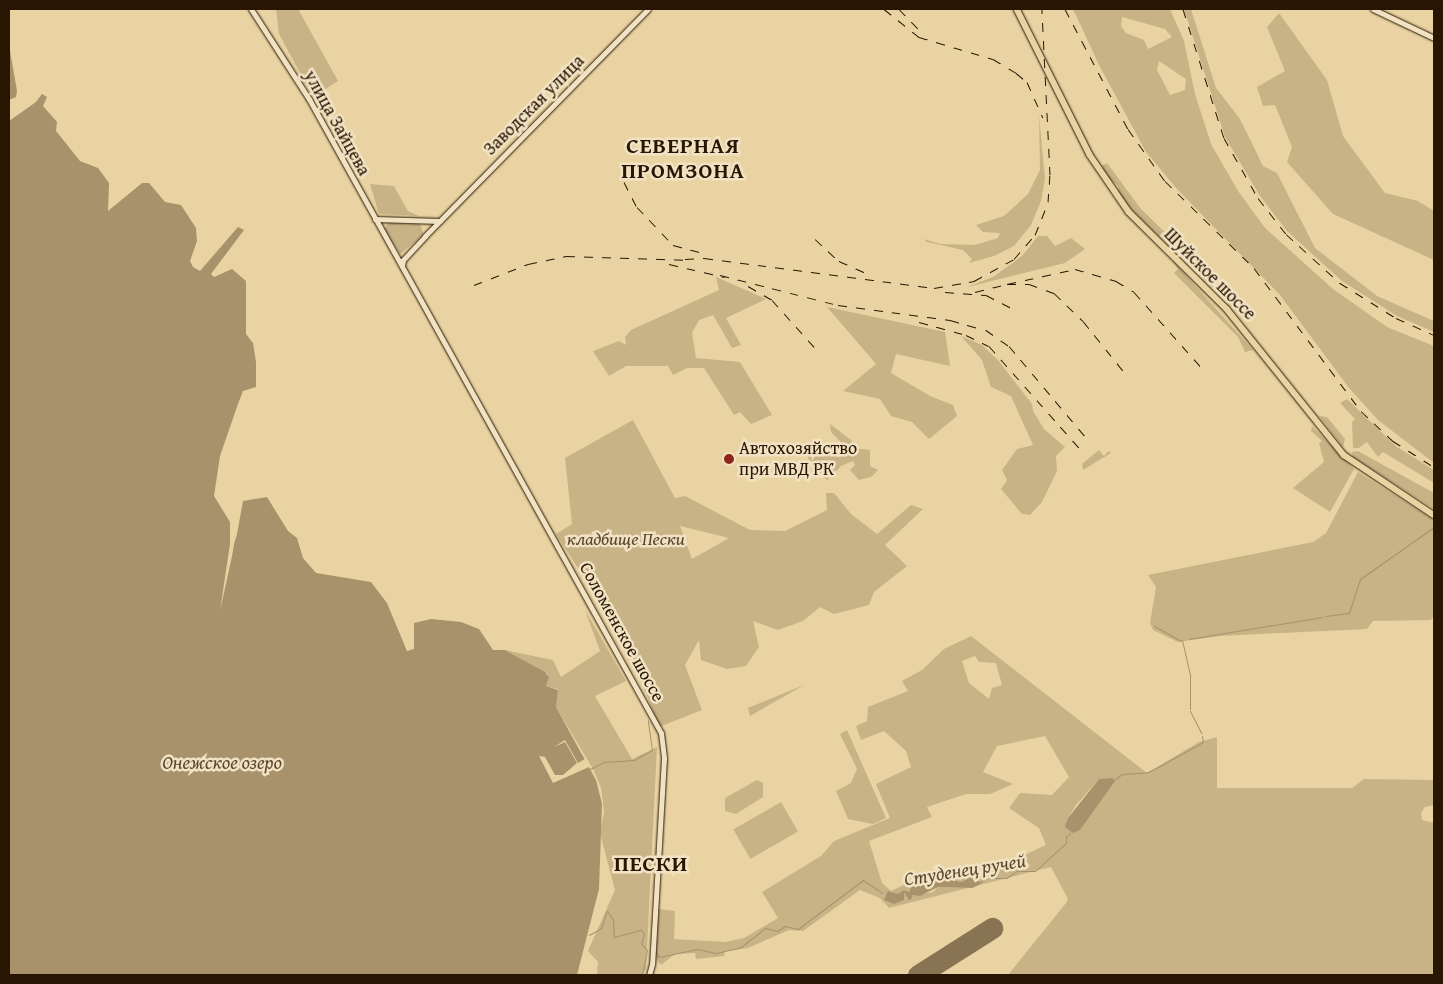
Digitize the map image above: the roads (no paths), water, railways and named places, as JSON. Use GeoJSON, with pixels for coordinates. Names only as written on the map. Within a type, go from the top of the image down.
{"type":"FeatureCollection","features":[{"type":"Feature","properties":{"kind":"main road","name":"улица Зайцева"},"geometry":{"type":"LineString","coordinates":[[251,9],[281,52],[394,254]]}},
{"type":"Feature","properties":{"kind":"main road","name":"Заводская улица"},"geometry":{"type":"LineString","coordinates":[[406,256],[648,9]]}},
{"type":"Feature","properties":{"kind":"main road","name":"Шуйское шоссе"},"geometry":{"type":"LineString","coordinates":[[1017,9],[1090,155],[1129,212],[1226,308],[1344,455],[1434,515]]}},
{"type":"Feature","properties":{"kind":"main road"},"geometry":{"type":"LineString","coordinates":[[1373,9],[1434,38]]}},
{"type":"Feature","properties":{"kind":"main road"},"geometry":{"type":"LineString","coordinates":[[375,219],[422,222],[440,220]]}},
{"type":"Feature","properties":{"kind":"main road"},"geometry":{"type":"LineString","coordinates":[[381,230],[388,220]]}},
{"type":"Feature","properties":{"kind":"main road"},"geometry":{"type":"LineString","coordinates":[[422,222],[427,230],[425,236]]}},
{"type":"Feature","properties":{"kind":"main road"},"geometry":{"type":"LineString","coordinates":[[394,254],[406,256],[402,267]]}},
{"type":"Feature","properties":{"kind":"main road","name":"Соломенское шоссе"},"geometry":{"type":"LineString","coordinates":[[394,254],[661,733],[664,758],[652,964],[649,975]]}},
{"type":"Feature","properties":{"kind":"water"},"geometry":{"type":"Polygon","coordinates":[[[9,45],[17,91],[16,97],[9,100],[9,45]]]}},
{"type":"Feature","properties":{"kind":"water","name":"Онежское озеро"},"geometry":{"type":"Polygon","coordinates":[[[42,94],[47,97],[43,106],[57,122],[56,131],[80,161],[98,168],[109,183],[108,211],[142,183],[149,183],[165,202],[181,205],[196,228],[197,241],[190,261],[193,267],[200,271],[238,227],[244,230],[211,274],[214,277],[232,269],[246,281],[246,334],[253,343],[256,362],[256,387],[243,391],[220,456],[214,496],[230,522],[230,544],[234,544],[243,501],[267,497],[288,531],[297,538],[303,558],[316,573],[371,582],[387,603],[407,651],[414,649],[414,623],[431,619],[461,622],[479,629],[493,650],[505,650],[545,672],[549,677],[546,686],[558,690],[556,707],[596,780],[602,804],[599,889],[577,975],[9,975],[9,121],[36,102],[42,94]]]}},
{"type":"Feature","properties":{"kind":"water"},"geometry":{"type":"Polygon","coordinates":[[[1113,778],[1115,781],[1080,830],[1073,833],[1065,827],[1068,818],[1099,779],[1113,778]]]}},
{"type":"Feature","properties":{"kind":"water"},"geometry":{"type":"Polygon","coordinates":[[[976,875],[981,884],[972,888],[938,887],[920,896],[913,895],[909,900],[904,892],[904,900],[894,904],[884,900],[888,891],[898,894],[904,890],[909,892],[913,884],[920,881],[944,878],[961,882],[976,875]]]}},
{"type":"Feature","properties":{"kind":"waterway","name":"Студенец ручей"},"geometry":{"type":"LineString","coordinates":[[1325,616],[1349,613],[1360,579],[1434,527]]}},
{"type":"Feature","properties":{"kind":"waterway","name":"Студенец ручей"},"geometry":{"type":"LineString","coordinates":[[1189,639],[1322,617]]}},
{"type":"Feature","properties":{"kind":"waterway"},"geometry":{"type":"LineString","coordinates":[[1154,626],[1181,641]]}},
{"type":"Feature","properties":{"kind":"waterway","name":"Студенец ручей"},"geometry":{"type":"LineString","coordinates":[[1182,640],[1190,676],[1190,709]]}},
{"type":"Feature","properties":{"kind":"waterway","name":"Студенец ручей"},"geometry":{"type":"LineString","coordinates":[[1190,711],[1201,733]]}},
{"type":"Feature","properties":{"kind":"waterway"},"geometry":{"type":"LineString","coordinates":[[590,769],[604,762],[634,760],[652,750],[648,720]]}},
{"type":"Feature","properties":{"kind":"waterway","name":"Студенец ручей"},"geometry":{"type":"LineString","coordinates":[[1114,780],[1122,774],[1148,772],[1203,742],[1202,736]]}},
{"type":"Feature","properties":{"kind":"waterway","name":"Студенец ручей"},"geometry":{"type":"LineString","coordinates":[[980,882],[986,878],[1006,878],[1017,871],[1035,871],[1066,843],[1066,837],[1070,833]]}},
{"type":"Feature","properties":{"kind":"waterway","name":"Студенец ручей"},"geometry":{"type":"LineString","coordinates":[[656,952],[659,957],[697,949],[716,953],[741,947],[765,928],[777,931],[785,926],[798,929],[863,880],[882,893]]}},
{"type":"Feature","properties":{"kind":"waterway","name":"Студенец ручей"},"geometry":{"type":"LineString","coordinates":[[589,935],[601,928],[607,911],[613,920],[614,937],[641,930],[644,934],[641,943],[647,950],[642,975]]}},
{"type":"Feature","properties":{"kind":"railway"},"geometry":{"type":"LineString","coordinates":[[884,9],[919,37],[993,59],[1016,73],[1027,82],[1043,118]]}},
{"type":"Feature","properties":{"kind":"railway"},"geometry":{"type":"LineString","coordinates":[[899,9],[923,34]]}},
{"type":"Feature","properties":{"kind":"railway"},"geometry":{"type":"LineString","coordinates":[[685,259],[704,258],[934,288],[974,281],[1014,259],[1035,235],[1048,202],[1050,175],[1042,9]]}},
{"type":"Feature","properties":{"kind":"railway"},"geometry":{"type":"LineString","coordinates":[[1065,9],[1128,129],[1165,181],[1254,268],[1361,411],[1393,441],[1434,467]]}},
{"type":"Feature","properties":{"kind":"railway"},"geometry":{"type":"LineString","coordinates":[[1183,9],[1224,138],[1258,198],[1286,234],[1340,283],[1396,318],[1434,335]]}},
{"type":"Feature","properties":{"kind":"railway"},"geometry":{"type":"LineString","coordinates":[[624,182],[637,207],[673,245],[707,254]]}},
{"type":"Feature","properties":{"kind":"railway"},"geometry":{"type":"LineString","coordinates":[[815,239],[839,261],[868,274]]}},
{"type":"Feature","properties":{"kind":"railway"},"geometry":{"type":"LineString","coordinates":[[474,285],[528,264],[566,256],[692,260]]}},
{"type":"Feature","properties":{"kind":"railway"},"geometry":{"type":"LineString","coordinates":[[669,264],[725,277]]}},
{"type":"Feature","properties":{"kind":"railway"},"geometry":{"type":"LineString","coordinates":[[1007,284],[1075,269],[1116,281],[1134,292],[1201,367]]}},
{"type":"Feature","properties":{"kind":"railway"},"geometry":{"type":"LineString","coordinates":[[720,275],[838,305],[950,320],[986,330],[1009,346],[1089,441]]}},
{"type":"Feature","properties":{"kind":"railway"},"geometry":{"type":"LineString","coordinates":[[975,292],[1007,284],[1029,284],[1054,293],[1083,321],[1124,372]]}},
{"type":"Feature","properties":{"kind":"railway"},"geometry":{"type":"LineString","coordinates":[[748,286],[772,300],[817,350]]}},
{"type":"Feature","properties":{"kind":"railway"},"geometry":{"type":"LineString","coordinates":[[945,292],[986,295],[1016,310]]}},
{"type":"Feature","properties":{"kind":"railway"},"geometry":{"type":"LineString","coordinates":[[919,322],[966,335],[989,346],[1080,449]]}},
{"type":"Feature","properties":{"kind":"place","name":"Автохозяйство при МВД РК"},"geometry":{"type":"Point","coordinates":[729,459]}},
{"type":"Feature","properties":{"kind":"district","name":"СЕВЕРНАЯ ПРОМЗОНА"},"geometry":{"type":"Point","coordinates":[683,158]}},
{"type":"Feature","properties":{"kind":"district","name":"ПЕСКИ"},"geometry":{"type":"Point","coordinates":[651,864]}},
{"type":"Feature","properties":{"kind":"park label","name":"кладбище Пески"},"geometry":{"type":"Point","coordinates":[626,539]}}]}
